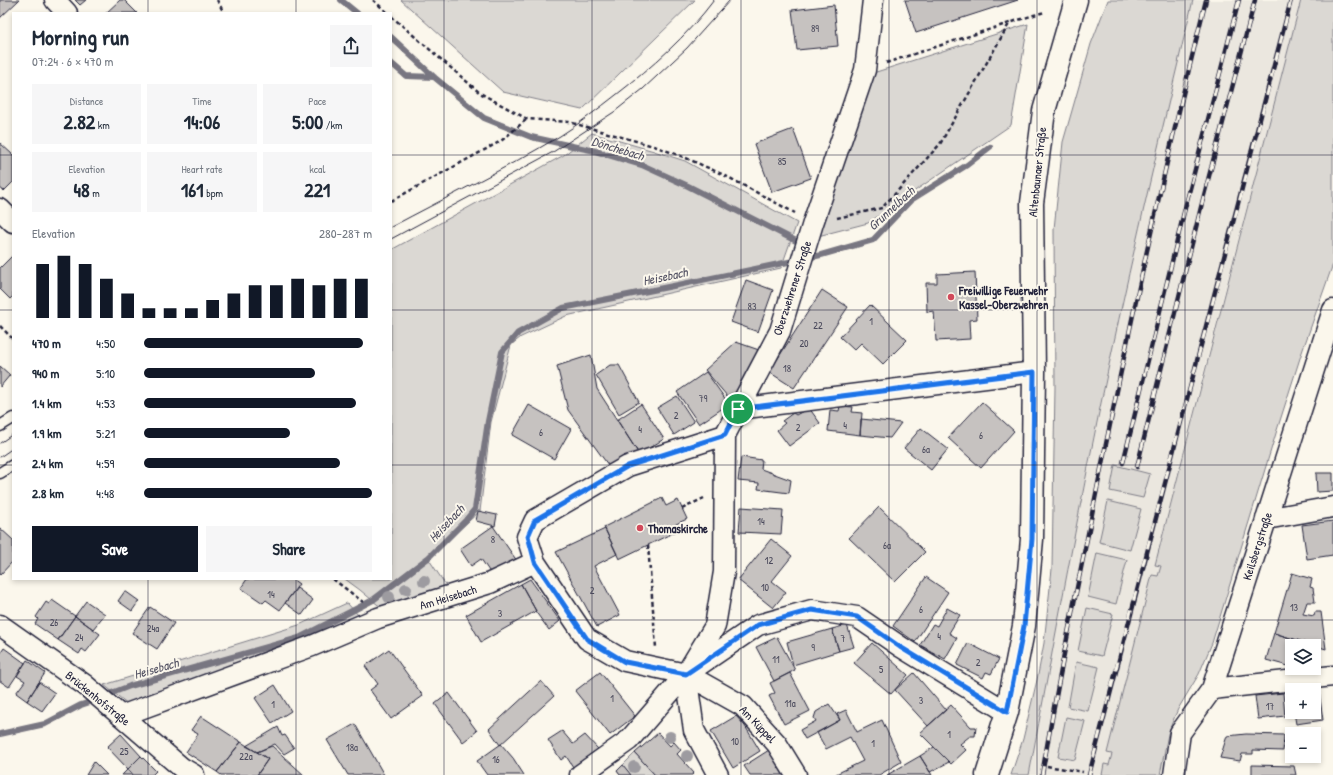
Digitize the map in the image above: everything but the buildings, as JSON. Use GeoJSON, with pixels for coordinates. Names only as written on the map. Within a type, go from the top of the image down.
{"type":"FeatureCollection","features":[{"type":"Feature","properties":{"kind":"main road","name":"Altenbaunaer Straße"},"geometry":{"type":"LineString","coordinates":[[987,775],[1007,712],[1024,626],[1032,539],[1034,372],[1032,203],[1044,111],[1076,0]]}},
{"type":"Feature","properties":{"kind":"street"},"geometry":{"type":"LineString","coordinates":[[55,0],[66,12]]}},
{"type":"Feature","properties":{"kind":"street","name":"Oberzwehrener Straße"},"geometry":{"type":"LineString","coordinates":[[686,674],[715,626],[724,572],[725,435],[780,331],[813,223],[865,70],[874,0]]}},
{"type":"Feature","properties":{"kind":"street"},"geometry":{"type":"LineString","coordinates":[[0,209],[12,221]]}},
{"type":"Feature","properties":{"kind":"street","name":"Keilsbergstraße"},"geometry":{"type":"LineString","coordinates":[[1174,775],[1180,733],[1212,689],[1333,310]]}},
{"type":"Feature","properties":{"kind":"street"},"geometry":{"type":"LineString","coordinates":[[738,409],[1034,372]]}},
{"type":"Feature","properties":{"kind":"street"},"geometry":{"type":"LineString","coordinates":[[535,562],[528,536],[535,520],[628,466],[725,435]]}},
{"type":"Feature","properties":{"kind":"street"},"geometry":{"type":"LineString","coordinates":[[1266,519],[1333,507]]}},
{"type":"Feature","properties":{"kind":"street","name":"Am Küppel"},"geometry":{"type":"LineString","coordinates":[[535,562],[587,639],[625,662],[686,674],[743,706],[777,744],[796,775]]}},
{"type":"Feature","properties":{"kind":"street","name":"Am Heisebach"},"geometry":{"type":"LineString","coordinates":[[121,716],[312,646],[378,618],[490,583],[535,562]]}},
{"type":"Feature","properties":{"kind":"street"},"geometry":{"type":"LineString","coordinates":[[580,775],[629,740],[686,674],[758,625],[812,610],[857,617],[900,647],[1007,712]]}},
{"type":"Feature","properties":{"kind":"street","name":"Brückenhofstraße"},"geometry":{"type":"LineString","coordinates":[[0,625],[85,685],[184,773]]}},
{"type":"Feature","properties":{"kind":"street"},"geometry":{"type":"LineString","coordinates":[[686,674],[694,730],[715,774]]}},
{"type":"Feature","properties":{"kind":"street"},"geometry":{"type":"LineString","coordinates":[[1212,689],[1333,676]]}},
{"type":"Feature","properties":{"kind":"lane"},"geometry":{"type":"LineString","coordinates":[[0,426],[12,419]]}},
{"type":"Feature","properties":{"kind":"lane"},"geometry":{"type":"LineString","coordinates":[[0,473],[12,466]]}},
{"type":"Feature","properties":{"kind":"path"},"geometry":{"type":"LineString","coordinates":[[217,0],[223,12]]}},
{"type":"Feature","properties":{"kind":"path"},"geometry":{"type":"LineString","coordinates":[[373,0],[387,12]]}},
{"type":"Feature","properties":{"kind":"path"},"geometry":{"type":"LineString","coordinates":[[865,70],[1009,24],[1034,14],[1045,12]]}},
{"type":"Feature","properties":{"kind":"path"},"geometry":{"type":"LineString","coordinates":[[392,17],[480,93],[527,119],[569,122],[657,147],[724,174],[813,223],[882,208],[940,144],[1009,24]]}},
{"type":"Feature","properties":{"kind":"path"},"geometry":{"type":"LineString","coordinates":[[392,200],[501,141],[527,119]]}},
{"type":"Feature","properties":{"kind":"path"},"geometry":{"type":"LineString","coordinates":[[0,326],[12,338]]}},
{"type":"Feature","properties":{"kind":"path"},"geometry":{"type":"LineString","coordinates":[[648,545],[657,668]]}},
{"type":"Feature","properties":{"kind":"path"},"geometry":{"type":"LineString","coordinates":[[334,580],[356,596]]}},
{"type":"Feature","properties":{"kind":"path"},"geometry":{"type":"LineString","coordinates":[[1047,766],[1083,772]]}},
{"type":"Feature","properties":{"kind":"shaded area"},"geometry":{"type":"Polygon","coordinates":[[[401,0],[695,0],[582,110],[503,92],[401,0]]]}},
{"type":"Feature","properties":{"kind":"shaded area"},"geometry":{"type":"Polygon","coordinates":[[[1108,0],[1193,0],[1139,228],[1098,416],[1029,775],[1011,775],[1023,739],[1037,680],[1044,643],[1052,569],[1055,387],[1054,229],[1063,142],[1091,44],[1108,0]]]}},
{"type":"Feature","properties":{"kind":"shaded area"},"geometry":{"type":"Polygon","coordinates":[[[1193,0],[1301,0],[1155,564],[1161,566],[1158,577],[1152,576],[1107,753],[1112,754],[1109,765],[1104,764],[1102,775],[1029,775],[1109,365],[1152,171],[1193,0]]]}},
{"type":"Feature","properties":{"kind":"shaded area"},"geometry":{"type":"Polygon","coordinates":[[[1301,0],[1333,0],[1333,264],[1301,355],[1277,430],[1212,643],[1199,674],[1178,709],[1172,723],[1168,734],[1160,775],[1102,775],[1104,764],[1109,765],[1112,754],[1107,753],[1152,575],[1158,576],[1161,566],[1155,565],[1301,0]]]}},
{"type":"Feature","properties":{"kind":"shaded area"},"geometry":{"type":"Polygon","coordinates":[[[1028,24],[1011,125],[868,223],[818,236],[873,73],[1028,24]]]}},
{"type":"Feature","properties":{"kind":"shaded area"},"geometry":{"type":"Polygon","coordinates":[[[592,133],[685,161],[797,223],[781,268],[566,316],[521,337],[511,345],[491,422],[480,511],[428,558],[447,587],[388,608],[378,605],[346,580],[392,580],[392,249],[564,155],[592,133]]]}},
{"type":"Feature","properties":{"kind":"shaded area"},"geometry":{"type":"Polygon","coordinates":[[[1115,465],[1150,474],[1143,498],[1110,491],[1115,465]]]}},
{"type":"Feature","properties":{"kind":"shaded area"},"geometry":{"type":"Polygon","coordinates":[[[1108,501],[1141,509],[1130,550],[1099,542],[1108,501]]]}},
{"type":"Feature","properties":{"kind":"shaded area"},"geometry":{"type":"Polygon","coordinates":[[[1097,553],[1127,560],[1116,604],[1088,597],[1097,553]]]}},
{"type":"Feature","properties":{"kind":"shaded area"},"geometry":{"type":"Polygon","coordinates":[[[347,603],[360,617],[309,640],[128,704],[104,685],[299,625],[347,603]]]}},
{"type":"Feature","properties":{"kind":"shaded area"},"geometry":{"type":"Polygon","coordinates":[[[1087,608],[1113,614],[1102,656],[1078,651],[1087,608]]]}},
{"type":"Feature","properties":{"kind":"shaded area"},"geometry":{"type":"Polygon","coordinates":[[[1076,662],[1099,667],[1088,711],[1068,707],[1076,662]]]}},
{"type":"Feature","properties":{"kind":"shaded area"},"geometry":{"type":"Polygon","coordinates":[[[1066,717],[1085,721],[1075,760],[1058,757],[1066,717]]]}},
{"type":"Feature","properties":{"kind":"shaded area"},"geometry":{"type":"Polygon","coordinates":[[[635,753],[655,775],[620,775],[617,771],[635,753]]]}},
{"type":"Feature","properties":{"kind":"waterway","name":"Dönchebach"},"geometry":{"type":"LineString","coordinates":[[341,0],[356,12]]}},
{"type":"Feature","properties":{"kind":"waterway","name":"Dönchebach"},"geometry":{"type":"LineString","coordinates":[[392,38],[434,77],[484,118],[531,137],[595,151],[642,165],[688,186],[804,245]]}},
{"type":"Feature","properties":{"kind":"waterway","name":"Dönchebach"},"geometry":{"type":"LineString","coordinates":[[392,64],[406,76],[434,77]]}},
{"type":"Feature","properties":{"kind":"waterway","name":"Grunnelbach"},"geometry":{"type":"LineString","coordinates":[[807,258],[873,240],[911,200],[967,165],[990,147]]}},
{"type":"Feature","properties":{"kind":"waterway","name":"Heisebach"},"geometry":{"type":"LineString","coordinates":[[104,696],[130,686],[299,638],[373,600],[428,558],[475,509],[488,421],[502,352],[518,333],[563,308],[798,260]]}},
{"type":"Feature","properties":{"kind":"waterway","name":"Heisebach"},"geometry":{"type":"LineString","coordinates":[[0,734],[45,724],[81,705],[96,700]]}},
{"type":"Feature","properties":{"kind":"tram line"},"geometry":{"type":"LineString","coordinates":[[392,226],[476,183],[560,136],[616,95],[656,62],[681,38],[714,0]]}},
{"type":"Feature","properties":{"kind":"tram line"},"geometry":{"type":"LineString","coordinates":[[392,238],[553,152],[614,112],[643,89],[687,48],[730,0]]}},
{"type":"Feature","properties":{"kind":"tram line"},"geometry":{"type":"LineString","coordinates":[[0,443],[12,435]]}},
{"type":"Feature","properties":{"kind":"tram line"},"geometry":{"type":"LineString","coordinates":[[0,457],[12,449]]}},
{"type":"Feature","properties":{"kind":"railway"},"geometry":{"type":"LineString","coordinates":[[1042,775],[1070,621],[1102,462],[1159,197],[1206,0]]}},
{"type":"Feature","properties":{"kind":"railway"},"geometry":{"type":"LineString","coordinates":[[1123,463],[1186,204],[1239,0]]}},
{"type":"Feature","properties":{"kind":"railway"},"geometry":{"type":"LineString","coordinates":[[1137,467],[1202,203],[1255,0]]}},
{"type":"Feature","properties":{"kind":"railway"},"geometry":{"type":"LineString","coordinates":[[1089,775],[1291,0]]}},
{"type":"Feature","properties":{"kind":"place","name":"Freiwillige Feuerwehr Kassel-Oberzwehren"},"geometry":{"type":"Point","coordinates":[951,297]}},
{"type":"Feature","properties":{"kind":"place","name":"Thomaskirche"},"geometry":{"type":"Point","coordinates":[640,528]}},
{"type":"Feature","properties":{"kind":"route"},"geometry":{"type":"LineString","coordinates":[[1034,372],[1032,539],[1024,626],[1007,712],[900,647],[857,617],[812,610],[758,625],[686,674],[625,662],[587,639],[535,562],[528,536],[535,520],[628,466],[725,435],[738,409],[943,382],[1034,372]]}}]}
